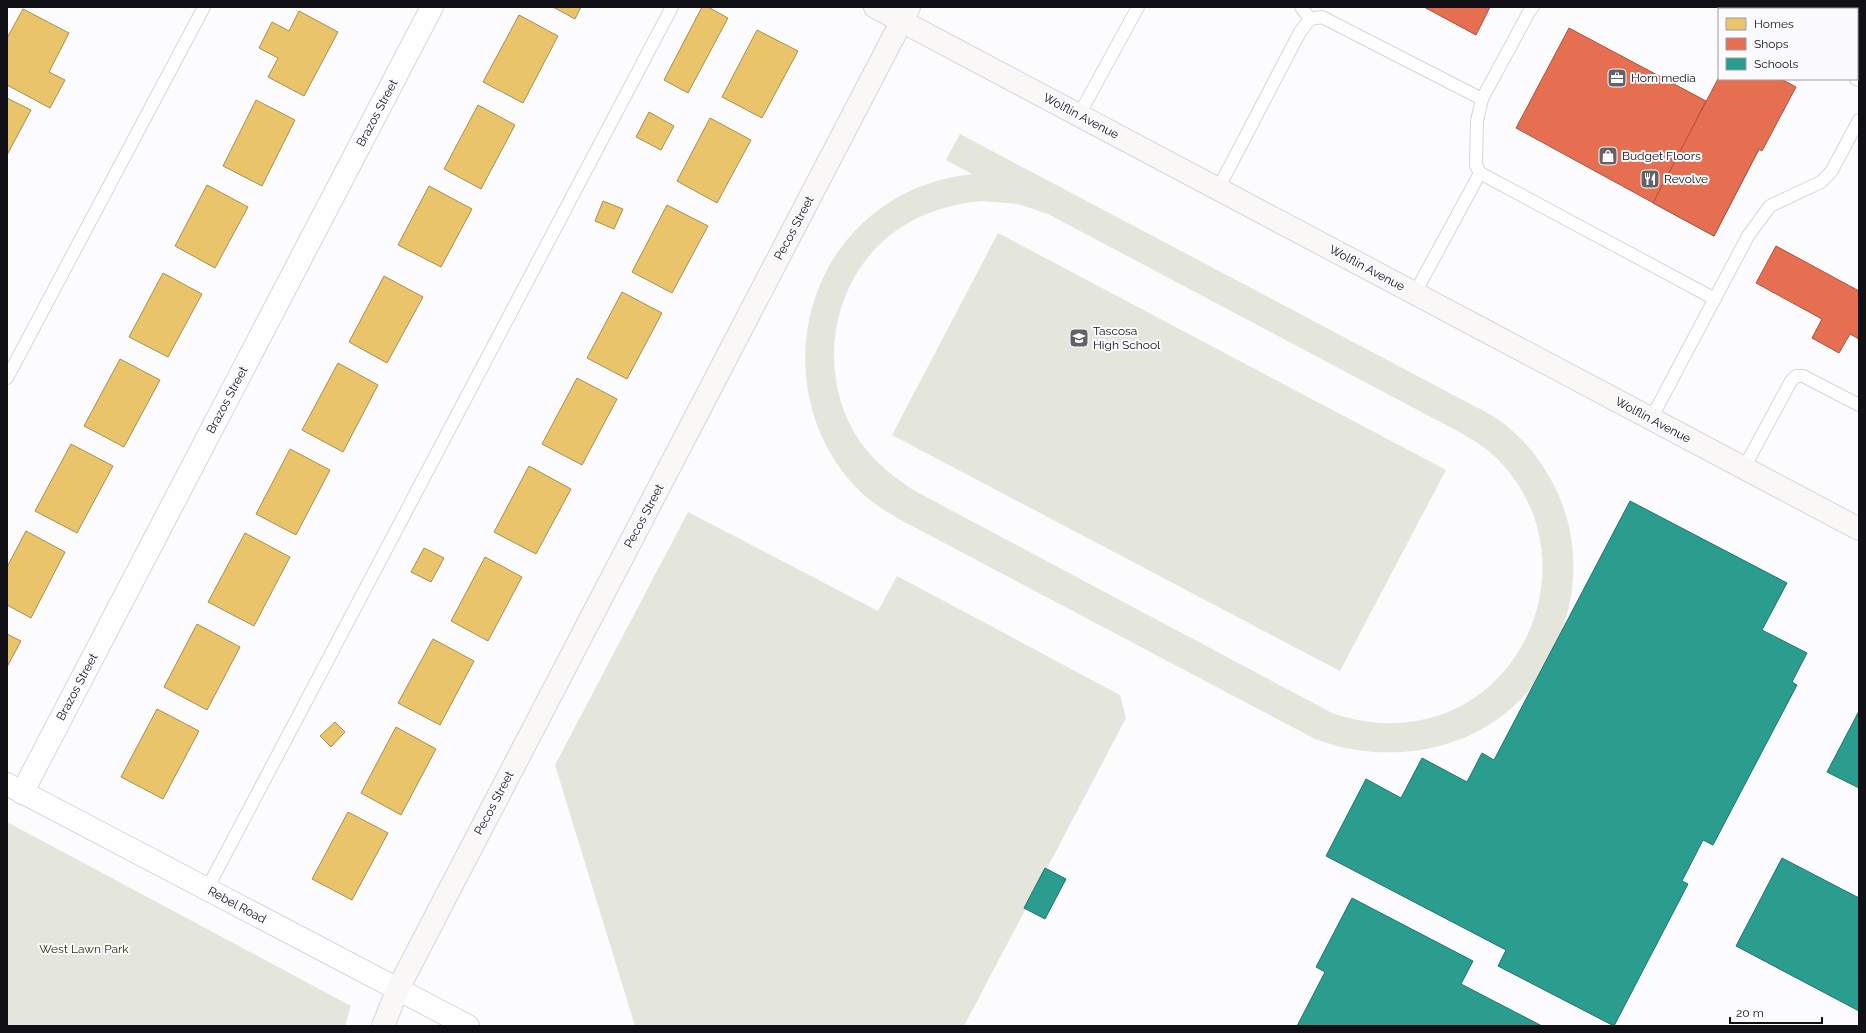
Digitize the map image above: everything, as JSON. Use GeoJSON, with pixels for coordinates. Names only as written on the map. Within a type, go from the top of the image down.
{"type":"FeatureCollection","features":[{"type":"Feature","properties":{"kind":"street","name":"Brazos Street"},"geometry":{"type":"LineString","coordinates":[[15,789],[432,7]]}},
{"type":"Feature","properties":{"kind":"street","name":"Wolflin Avenue"},"geometry":{"type":"LineString","coordinates":[[875,7],[905,14],[1079,115],[1651,419],[1857,525]]}},
{"type":"Feature","properties":{"kind":"street","name":"Pecos Street"},"geometry":{"type":"LineString","coordinates":[[383,1026],[398,989],[905,14]]}},
{"type":"Feature","properties":{"kind":"street","name":"Rebel Road"},"geometry":{"type":"LineString","coordinates":[[15,789],[468,1026]]}},
{"type":"Feature","properties":{"kind":"lane"},"geometry":{"type":"LineString","coordinates":[[7,378],[204,7]]}},
{"type":"Feature","properties":{"kind":"lane"},"geometry":{"type":"LineString","coordinates":[[207,889],[672,7]]}},
{"type":"Feature","properties":{"kind":"lane"},"geometry":{"type":"LineString","coordinates":[[1079,115],[1138,7]]}},
{"type":"Feature","properties":{"kind":"lane"},"geometry":{"type":"LineString","coordinates":[[1301,7],[1310,19]]}},
{"type":"Feature","properties":{"kind":"lane"},"geometry":{"type":"LineString","coordinates":[[1533,7],[1482,99],[1477,122],[1476,165],[1480,173],[1715,299]]}},
{"type":"Feature","properties":{"kind":"lane"},"geometry":{"type":"LineString","coordinates":[[1218,189],[1300,32],[1310,19],[1322,17],[1482,99]]}},
{"type":"Feature","properties":{"kind":"lane"},"geometry":{"type":"LineString","coordinates":[[1651,419],[1748,236],[1770,206],[1822,182],[1831,172],[1859,120]]}},
{"type":"Feature","properties":{"kind":"lane"},"geometry":{"type":"LineString","coordinates":[[1415,293],[1480,173]]}},
{"type":"Feature","properties":{"kind":"lane"},"geometry":{"type":"LineString","coordinates":[[1744,468],[1791,381],[1796,376],[1803,376],[1859,406]]}},
{"type":"Feature","properties":{"kind":"green space"},"geometry":{"type":"Polygon","coordinates":[[[960,134],[1488,413],[1519,437],[1536,456],[1556,489],[1567,519],[1573,557],[1571,595],[1561,632],[1541,674],[1521,700],[1496,720],[1469,735],[1440,746],[1409,751],[1377,752],[1346,748],[1315,739],[897,518],[867,498],[852,483],[829,450],[813,414],[806,376],[806,337],[815,299],[830,264],[854,232],[894,199],[926,184],[972,174],[946,160],[960,134]],[[982,201],[959,204],[917,218],[897,230],[874,250],[856,274],[844,300],[836,329],[834,359],[837,388],[846,417],[861,443],[879,464],[915,491],[1332,713],[1348,718],[1380,723],[1397,723],[1442,714],[1480,694],[1510,664],[1531,628],[1541,587],[1541,545],[1528,503],[1503,465],[1494,456],[1463,434],[1048,214],[1018,204],[982,201]]]}},
{"type":"Feature","properties":{"kind":"green space"},"geometry":{"type":"Polygon","coordinates":[[[998,233],[1446,470],[1340,671],[892,435],[998,233]]]}},
{"type":"Feature","properties":{"kind":"green space"},"geometry":{"type":"Polygon","coordinates":[[[688,512],[878,611],[897,576],[1120,695],[1126,718],[964,1026],[635,1026],[555,765],[688,512]]]}},
{"type":"Feature","properties":{"kind":"green space","name":"West Lawn Park"},"geometry":{"type":"Polygon","coordinates":[[[7,822],[351,1006],[345,1026],[7,1026],[7,822]]]}},
{"type":"Feature","properties":{"kind":"building: Homes"},"geometry":{"type":"Polygon","coordinates":[[[553,7],[581,7],[575,19],[553,7]]]}},
{"type":"Feature","properties":{"kind":"building: Homes"},"geometry":{"type":"Polygon","coordinates":[[[702,7],[708,7],[728,18],[688,93],[664,80],[702,7]]]}},
{"type":"Feature","properties":{"kind":"building: Homes"},"geometry":{"type":"Polygon","coordinates":[[[23,9],[69,33],[49,72],[65,80],[50,108],[7,85],[7,38],[23,9]]]}},
{"type":"Feature","properties":{"kind":"building: Homes"},"geometry":{"type":"Polygon","coordinates":[[[299,11],[338,32],[304,96],[268,77],[278,58],[259,48],[272,22],[289,31],[299,11]]]}},
{"type":"Feature","properties":{"kind":"building: Homes"},"geometry":{"type":"Polygon","coordinates":[[[519,15],[558,36],[523,103],[483,82],[519,15]]]}},
{"type":"Feature","properties":{"kind":"building: Homes"},"geometry":{"type":"Polygon","coordinates":[[[757,30],[798,51],[762,118],[722,97],[757,30]]]}},
{"type":"Feature","properties":{"kind":"building: Homes"},"geometry":{"type":"Polygon","coordinates":[[[7,98],[31,110],[7,155],[7,98]]]}},
{"type":"Feature","properties":{"kind":"building: Homes"},"geometry":{"type":"Polygon","coordinates":[[[256,100],[295,120],[262,186],[223,166],[256,100]]]}},
{"type":"Feature","properties":{"kind":"building: Homes"},"geometry":{"type":"Polygon","coordinates":[[[478,105],[515,125],[481,189],[444,169],[478,105]]]}},
{"type":"Feature","properties":{"kind":"building: Homes"},"geometry":{"type":"Polygon","coordinates":[[[649,112],[674,126],[661,150],[636,137],[649,112]]]}},
{"type":"Feature","properties":{"kind":"building: Homes"},"geometry":{"type":"Polygon","coordinates":[[[710,118],[751,140],[717,203],[677,181],[710,118]]]}},
{"type":"Feature","properties":{"kind":"building: Homes"},"geometry":{"type":"Polygon","coordinates":[[[207,185],[248,207],[215,268],[175,246],[207,185]]]}},
{"type":"Feature","properties":{"kind":"building: Homes"},"geometry":{"type":"Polygon","coordinates":[[[429,186],[472,209],[441,267],[398,245],[429,186]]]}},
{"type":"Feature","properties":{"kind":"building: Homes"},"geometry":{"type":"Polygon","coordinates":[[[603,201],[623,209],[614,229],[595,221],[603,201]]]}},
{"type":"Feature","properties":{"kind":"building: Homes"},"geometry":{"type":"Polygon","coordinates":[[[667,205],[708,226],[672,293],[632,272],[667,205]]]}},
{"type":"Feature","properties":{"kind":"building: Homes"},"geometry":{"type":"Polygon","coordinates":[[[163,273],[202,294],[168,357],[129,337],[163,273]]]}},
{"type":"Feature","properties":{"kind":"building: Homes"},"geometry":{"type":"Polygon","coordinates":[[[384,276],[423,297],[387,363],[349,342],[384,276]]]}},
{"type":"Feature","properties":{"kind":"building: Homes"},"geometry":{"type":"Polygon","coordinates":[[[622,292],[662,313],[627,379],[587,358],[622,292]]]}},
{"type":"Feature","properties":{"kind":"building: Homes"},"geometry":{"type":"Polygon","coordinates":[[[120,359],[160,380],[124,447],[84,426],[120,359]]]}},
{"type":"Feature","properties":{"kind":"building: Homes"},"geometry":{"type":"Polygon","coordinates":[[[338,363],[378,385],[343,452],[302,430],[338,363]]]}},
{"type":"Feature","properties":{"kind":"building: Homes"},"geometry":{"type":"Polygon","coordinates":[[[577,378],[617,399],[582,465],[542,444],[577,378]]]}},
{"type":"Feature","properties":{"kind":"building: Homes"},"geometry":{"type":"Polygon","coordinates":[[[71,444],[113,466],[77,533],[35,511],[71,444]]]}},
{"type":"Feature","properties":{"kind":"building: Homes"},"geometry":{"type":"Polygon","coordinates":[[[290,449],[330,470],[296,535],[256,514],[290,449]]]}},
{"type":"Feature","properties":{"kind":"building: Homes"},"geometry":{"type":"Polygon","coordinates":[[[529,466],[571,489],[536,554],[494,532],[529,466]]]}},
{"type":"Feature","properties":{"kind":"building: Homes"},"geometry":{"type":"Polygon","coordinates":[[[26,531],[65,552],[31,618],[7,605],[7,567],[26,531]]]}},
{"type":"Feature","properties":{"kind":"building: Homes"},"geometry":{"type":"Polygon","coordinates":[[[245,533],[290,557],[254,626],[208,602],[245,533]]]}},
{"type":"Feature","properties":{"kind":"building: Homes"},"geometry":{"type":"Polygon","coordinates":[[[424,548],[444,558],[431,582],[411,572],[424,548]]]}},
{"type":"Feature","properties":{"kind":"building: Homes"},"geometry":{"type":"Polygon","coordinates":[[[485,557],[522,577],[488,641],[451,621],[485,557]]]}},
{"type":"Feature","properties":{"kind":"building: Homes"},"geometry":{"type":"Polygon","coordinates":[[[197,624],[240,647],[207,710],[164,687],[197,624]]]}},
{"type":"Feature","properties":{"kind":"building: Homes"},"geometry":{"type":"Polygon","coordinates":[[[7,634],[21,641],[7,667],[7,634]]]}},
{"type":"Feature","properties":{"kind":"building: Homes"},"geometry":{"type":"Polygon","coordinates":[[[433,639],[474,661],[440,725],[398,703],[433,639]]]}},
{"type":"Feature","properties":{"kind":"building: Homes"},"geometry":{"type":"Polygon","coordinates":[[[157,709],[199,731],[163,799],[121,777],[157,709]]]}},
{"type":"Feature","properties":{"kind":"building: Homes"},"geometry":{"type":"Polygon","coordinates":[[[335,722],[345,732],[331,747],[320,736],[335,722]]]}},
{"type":"Feature","properties":{"kind":"building: Homes"},"geometry":{"type":"Polygon","coordinates":[[[396,727],[436,749],[401,815],[361,793],[396,727]]]}},
{"type":"Feature","properties":{"kind":"building: Homes"},"geometry":{"type":"Polygon","coordinates":[[[348,812],[388,833],[352,900],[312,879],[348,812]]]}},
{"type":"Feature","properties":{"kind":"building: Shops"},"geometry":{"type":"Polygon","coordinates":[[[1424,7],[1490,7],[1476,35],[1424,7]]]}},
{"type":"Feature","properties":{"kind":"building: Shops"},"geometry":{"type":"Polygon","coordinates":[[[1569,28],[1706,101],[1698,117],[1759,149],[1714,236],[1516,128],[1569,28]]]}},
{"type":"Feature","properties":{"kind":"building: Shops"},"geometry":{"type":"Polygon","coordinates":[[[1718,79],[1783,80],[1796,87],[1762,151],[1759,149],[1714,236],[1653,203],[1718,79]]]}},
{"type":"Feature","properties":{"kind":"building: Shops"},"geometry":{"type":"Polygon","coordinates":[[[1776,246],[1859,291],[1859,339],[1850,334],[1839,353],[1812,338],[1822,319],[1756,283],[1776,246]]]}},
{"type":"Feature","properties":{"kind":"building: Schools"},"geometry":{"type":"Polygon","coordinates":[[[1630,501],[1787,583],[1762,630],[1807,653],[1792,682],[1797,685],[1713,845],[1703,840],[1682,881],[1688,884],[1614,1026],[1498,966],[1506,950],[1326,856],[1366,779],[1401,798],[1422,758],[1467,782],[1482,753],[1494,760],[1630,501]]]}},
{"type":"Feature","properties":{"kind":"building: Schools"},"geometry":{"type":"Polygon","coordinates":[[[1859,711],[1859,788],[1827,772],[1859,711]]]}},
{"type":"Feature","properties":{"kind":"building: Schools"},"geometry":{"type":"Polygon","coordinates":[[[1782,858],[1859,898],[1859,1011],[1736,946],[1782,858]]]}},
{"type":"Feature","properties":{"kind":"building: Schools"},"geometry":{"type":"Polygon","coordinates":[[[1045,868],[1066,879],[1045,919],[1024,908],[1045,868]]]}},
{"type":"Feature","properties":{"kind":"building: Schools"},"geometry":{"type":"Polygon","coordinates":[[[1352,898],[1473,961],[1461,984],[1542,1026],[1297,1026],[1325,972],[1316,967],[1352,898]]]}},
{"type":"Feature","properties":{"kind":"place","name":"Horn media"},"geometry":{"type":"Point","coordinates":[1617,78]}},
{"type":"Feature","properties":{"kind":"place","name":"Budget Floors"},"geometry":{"type":"Point","coordinates":[1608,156]}},
{"type":"Feature","properties":{"kind":"place","name":"Revolve"},"geometry":{"type":"Point","coordinates":[1650,179]}},
{"type":"Feature","properties":{"kind":"place","name":"Tascosa High School"},"geometry":{"type":"Point","coordinates":[1079,338]}}]}
